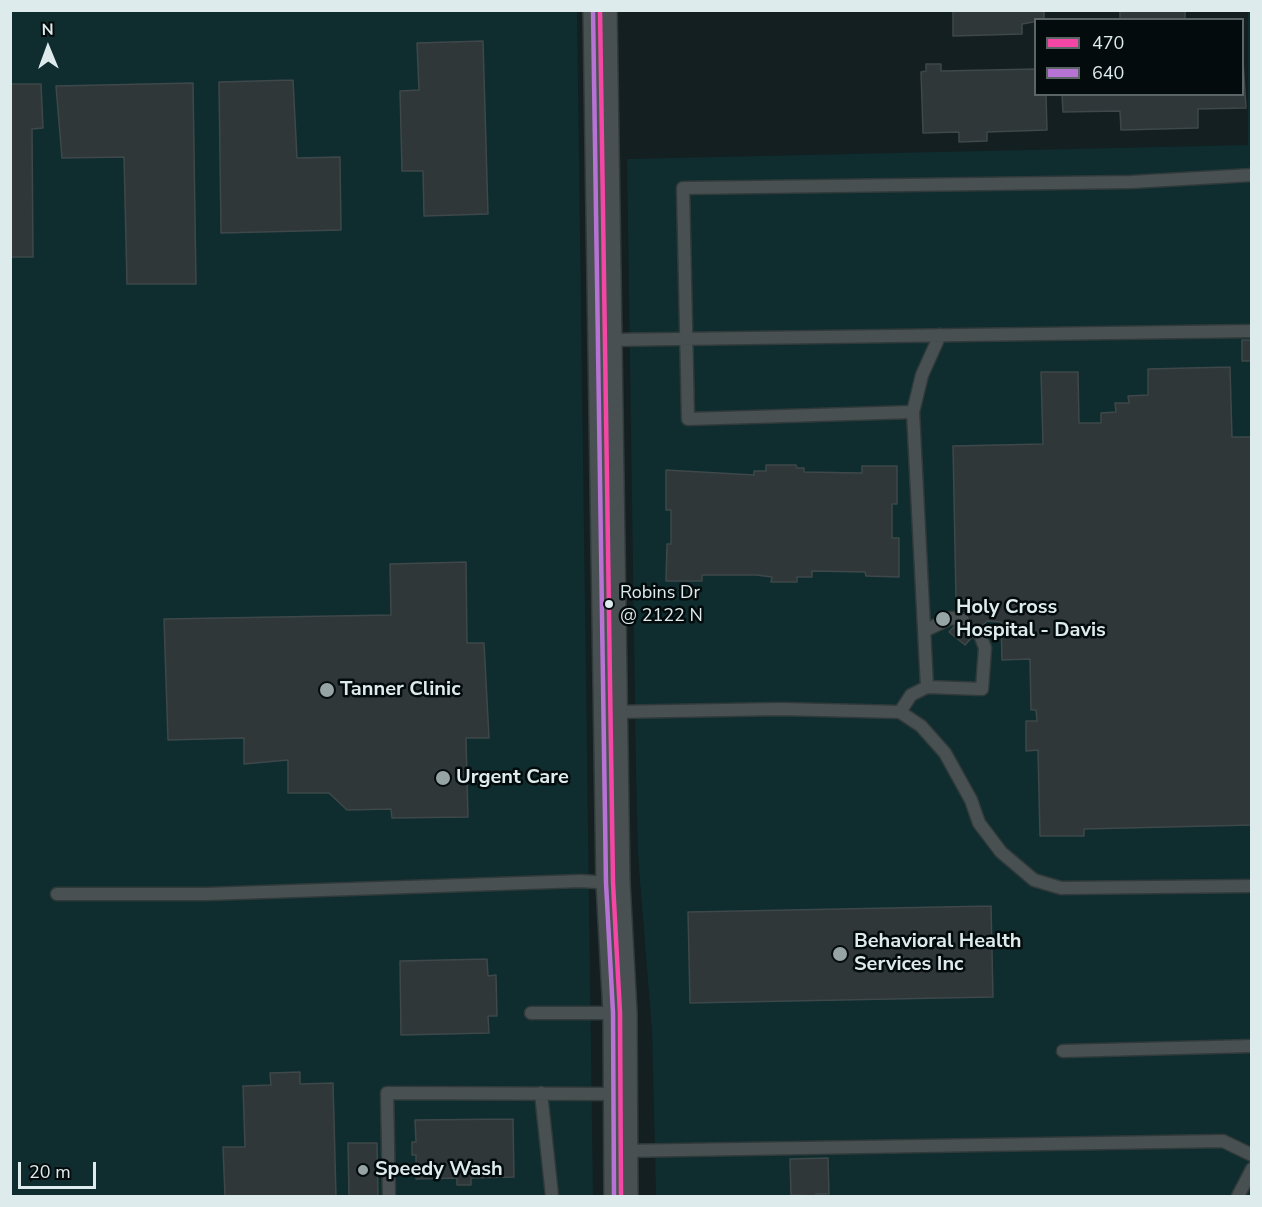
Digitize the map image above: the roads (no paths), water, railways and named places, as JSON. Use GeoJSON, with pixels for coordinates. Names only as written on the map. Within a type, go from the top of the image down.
{"type":"FeatureCollection","features":[{"type":"Feature","properties":{"kind":"street"},"geometry":{"type":"LineString","coordinates":[[600,10],[613,883],[620,1013],[621,1197]]}},
{"type":"Feature","properties":{"kind":"lane"},"geometry":{"type":"LineString","coordinates":[[913,412],[688,419],[683,188],[1131,182],[1251,175]]}},
{"type":"Feature","properties":{"kind":"lane"},"geometry":{"type":"LineString","coordinates":[[605,340],[1251,330]]}},
{"type":"Feature","properties":{"kind":"lane"},"geometry":{"type":"LineString","coordinates":[[927,687],[913,412],[922,375],[940,335]]}},
{"type":"Feature","properties":{"kind":"lane"},"geometry":{"type":"LineString","coordinates":[[924,631],[951,618],[963,620]]}},
{"type":"Feature","properties":{"kind":"lane"},"geometry":{"type":"LineString","coordinates":[[900,712],[911,695],[927,687],[982,689],[985,648],[979,632]]}},
{"type":"Feature","properties":{"kind":"lane"},"geometry":{"type":"LineString","coordinates":[[611,712],[781,709],[900,712],[921,726],[945,753],[971,800],[980,823],[1000,852],[1034,880],[1061,888],[1251,886]]}},
{"type":"Feature","properties":{"kind":"lane"},"geometry":{"type":"LineString","coordinates":[[57,894],[207,894],[581,881],[613,883]]}},
{"type":"Feature","properties":{"kind":"lane"},"geometry":{"type":"LineString","coordinates":[[531,1013],[620,1013]]}},
{"type":"Feature","properties":{"kind":"lane"},"geometry":{"type":"LineString","coordinates":[[1063,1051],[1251,1046]]}},
{"type":"Feature","properties":{"kind":"lane"},"geometry":{"type":"LineString","coordinates":[[389,1197],[387,1093],[541,1092],[585,1096],[620,1094]]}},
{"type":"Feature","properties":{"kind":"lane"},"geometry":{"type":"LineString","coordinates":[[541,1092],[552,1197]]}},
{"type":"Feature","properties":{"kind":"lane"},"geometry":{"type":"LineString","coordinates":[[621,1151],[1223,1141],[1251,1155]]}},
{"type":"Feature","properties":{"kind":"lane"},"geometry":{"type":"LineString","coordinates":[[1241,1195],[1251,1169]]}},
{"type":"Feature","properties":{"kind":"place","name":"Robins Dr @ 2122 N"},"geometry":{"type":"Point","coordinates":[609,604]}},
{"type":"Feature","properties":{"kind":"place","name":"Holy Cross Hospital - Davis"},"geometry":{"type":"Point","coordinates":[943,619]}},
{"type":"Feature","properties":{"kind":"place","name":"Tanner Clinic"},"geometry":{"type":"Point","coordinates":[327,690]}},
{"type":"Feature","properties":{"kind":"place","name":"Urgent Care"},"geometry":{"type":"Point","coordinates":[443,778]}},
{"type":"Feature","properties":{"kind":"place","name":"Behavioral Health Services Inc"},"geometry":{"type":"Point","coordinates":[840,954]}},
{"type":"Feature","properties":{"kind":"place","name":"Speedy Wash"},"geometry":{"type":"Point","coordinates":[363,1170]}}]}
